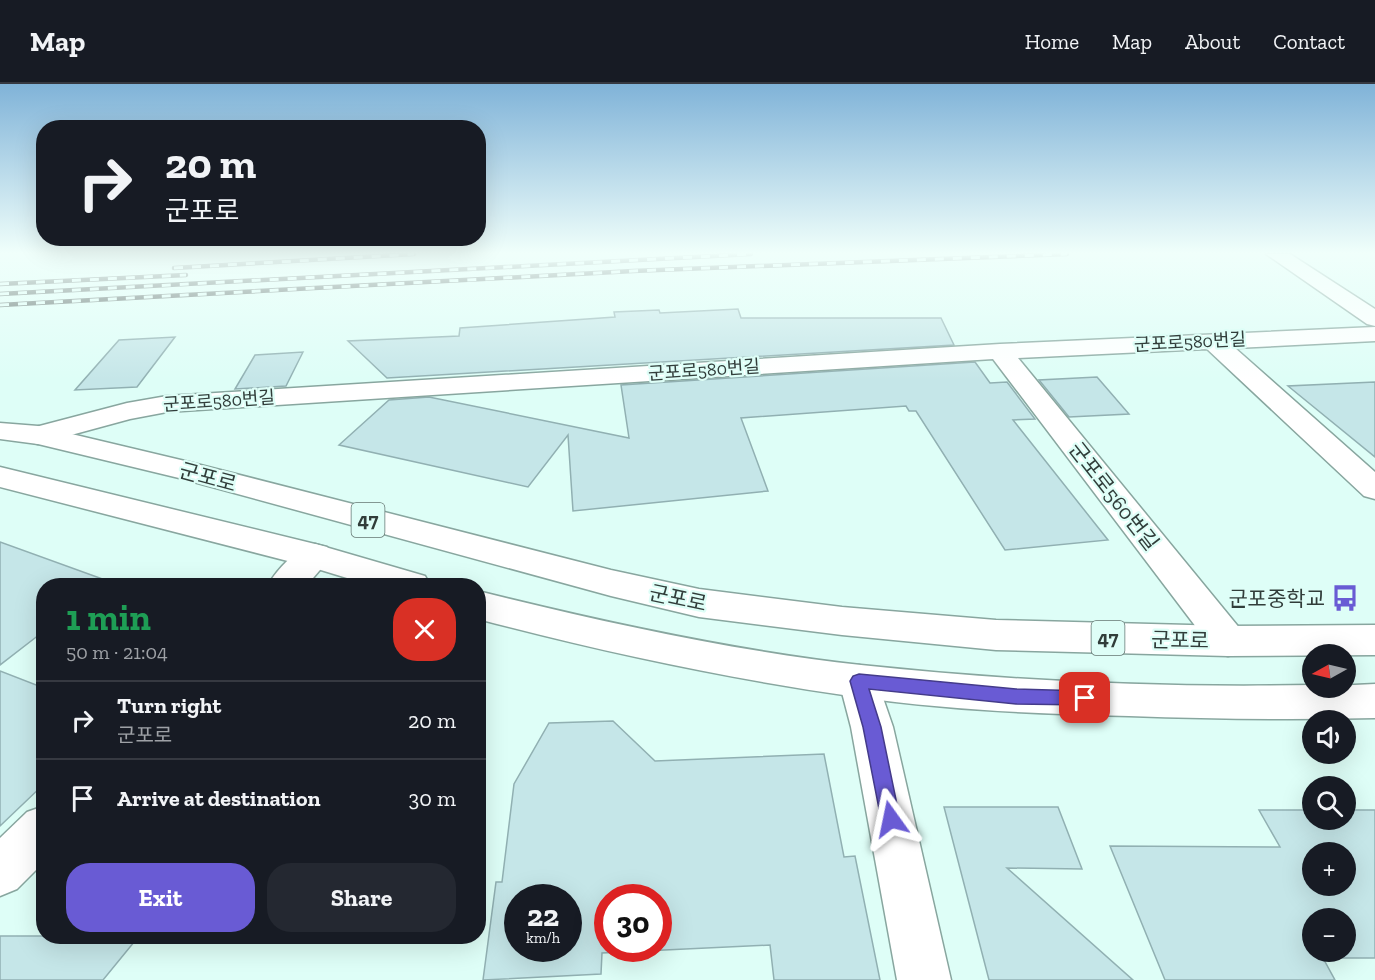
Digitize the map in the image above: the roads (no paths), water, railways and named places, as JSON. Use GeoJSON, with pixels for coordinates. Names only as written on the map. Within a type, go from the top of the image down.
{"type":"FeatureCollection","features":[{"type":"Feature","properties":{"kind":"street"},"geometry":{"type":"LineString","coordinates":[[1340,296],[1375,319]]}},
{"type":"Feature","properties":{"kind":"street","name":"군포로580번길"},"geometry":{"type":"LineString","coordinates":[[38,435],[128,411],[166,404],[1000,351],[1375,334]]}},
{"type":"Feature","properties":{"kind":"street"},"geometry":{"type":"LineString","coordinates":[[1213,341],[1375,489]]}},
{"type":"Feature","properties":{"kind":"street","name":"군포로560번길"},"geometry":{"type":"LineString","coordinates":[[1000,351],[1228,641]]}},
{"type":"Feature","properties":{"kind":"street","name":"군포로"},"geometry":{"type":"LineString","coordinates":[[0,431],[38,435],[185,470],[610,583],[699,603],[842,621],[996,635],[1228,641],[1375,640]]}},
{"type":"Feature","properties":{"kind":"street","name":"47"},"geometry":{"type":"LineString","coordinates":[[0,477],[315,556],[389,578]]}},
{"type":"Feature","properties":{"kind":"street"},"geometry":{"type":"LineString","coordinates":[[293,578],[315,556]]}},
{"type":"Feature","properties":{"kind":"street"},"geometry":{"type":"LineString","coordinates":[[538,622],[589,620],[704,636],[712,633],[714,621],[699,603]]}},
{"type":"Feature","properties":{"kind":"street"},"geometry":{"type":"LineString","coordinates":[[486,606],[538,622],[717,658],[859,681],[1016,696],[1271,703],[1375,702]]}},
{"type":"Feature","properties":{"kind":"street"},"geometry":{"type":"LineString","coordinates":[[859,681],[872,727],[924,980]]}},
{"type":"Feature","properties":{"kind":"street"},"geometry":{"type":"LineString","coordinates":[[0,872],[36,836]]}},
{"type":"Feature","properties":{"kind":"railway"},"geometry":{"type":"LineString","coordinates":[[0,305],[171,296]]}},
{"type":"Feature","properties":{"kind":"place","name":"군포중학교"},"geometry":{"type":"Point","coordinates":[1345,598]}}]}
